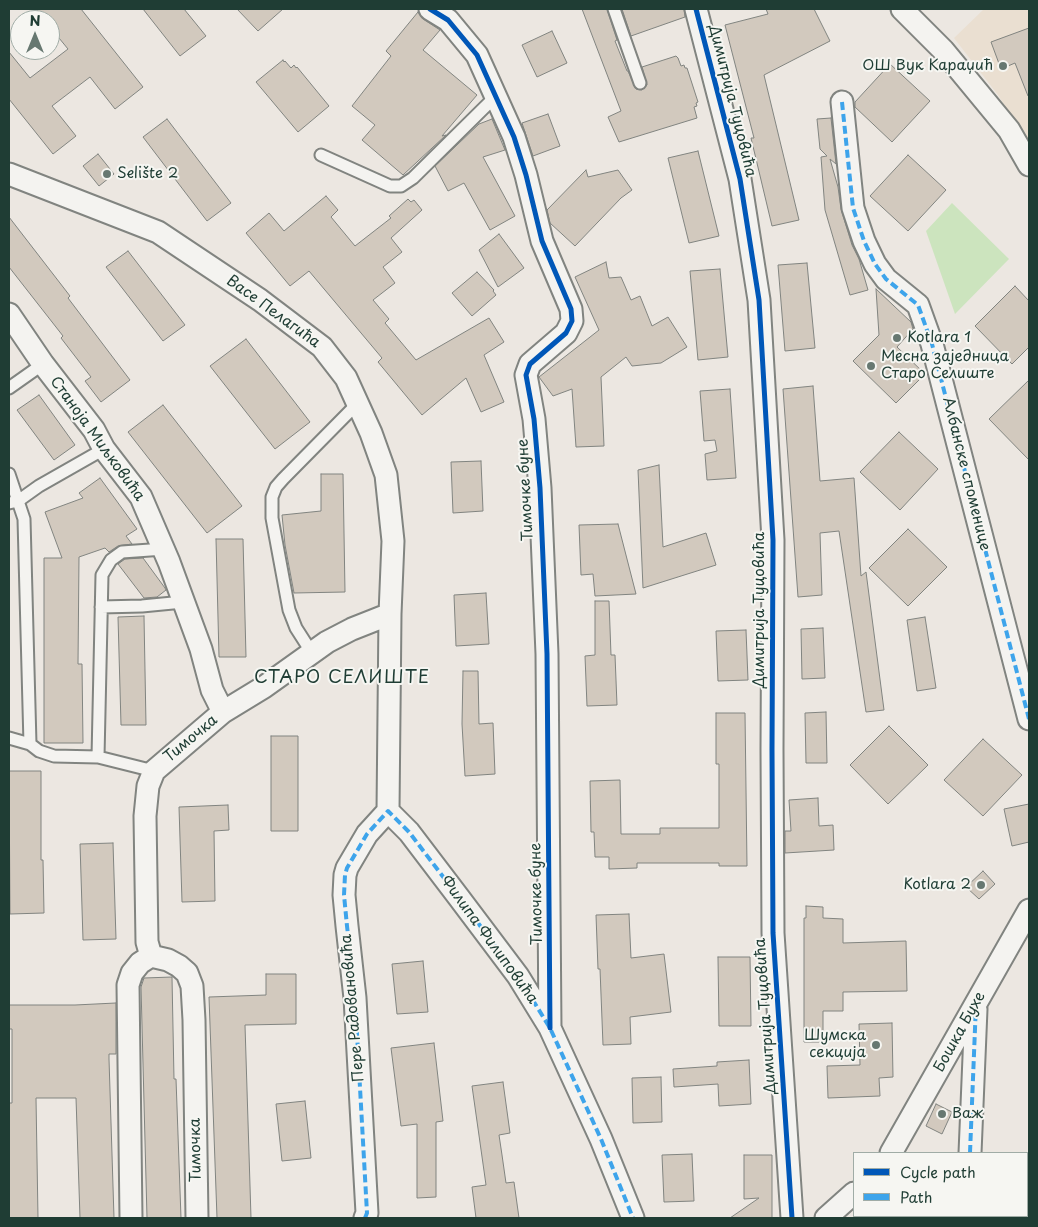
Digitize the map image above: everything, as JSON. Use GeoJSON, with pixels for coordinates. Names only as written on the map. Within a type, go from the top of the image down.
{"type":"FeatureCollection","features":[{"type":"Feature","properties":{"kind":"street","name":"Тимочке буне"},"geometry":{"type":"LineString","coordinates":[[430,9],[448,20],[477,55],[514,136],[542,240],[571,309],[572,320],[566,333],[530,364],[526,375],[534,420],[540,488],[547,654],[550,1028]]}},
{"type":"Feature","properties":{"kind":"street","name":"Димитрија Туцовића"},"geometry":{"type":"LineString","coordinates":[[696,9],[740,179],[759,300],[773,540],[773,933],[792,1218]]}},
{"type":"Feature","properties":{"kind":"street"},"geometry":{"type":"LineString","coordinates":[[902,9],[944,50],[1009,130],[1029,165]]}},
{"type":"Feature","properties":{"kind":"street","name":"Албанске споменице"},"geometry":{"type":"LineString","coordinates":[[842,102],[854,208],[864,241],[875,264],[886,279],[918,305],[932,344],[1029,719]]}},
{"type":"Feature","properties":{"kind":"street","name":"Васе Пелагића"},"geometry":{"type":"LineString","coordinates":[[9,174],[158,232],[260,300],[322,347],[346,378],[371,433],[386,475],[393,541],[390,614],[388,811]]}},
{"type":"Feature","properties":{"kind":"street","name":"Станоја Миљковића"},"geometry":{"type":"LineString","coordinates":[[9,314],[94,430],[104,449],[142,497],[164,549],[201,649],[212,690],[223,712]]}},
{"type":"Feature","properties":{"kind":"street","name":"Тимочка"},"geometry":{"type":"LineString","coordinates":[[197,1218],[192,986],[187,973],[179,966],[168,960],[151,956],[147,942],[145,816],[148,786],[154,771],[223,712],[264,687],[327,642],[352,629],[390,614]]}},
{"type":"Feature","properties":{"kind":"street","name":"Филипа Филиповића"},"geometry":{"type":"LineString","coordinates":[[388,811],[408,832],[518,976],[550,1028],[601,1139],[633,1218]]}},
{"type":"Feature","properties":{"kind":"street","name":"Пере Радовановића"},"geometry":{"type":"LineString","coordinates":[[365,1218],[367,1213],[356,1018],[344,895],[345,875],[347,868],[367,834],[388,811]]}},
{"type":"Feature","properties":{"kind":"street","name":"Бошка Бухе"},"geometry":{"type":"LineString","coordinates":[[892,1152],[976,1004],[1006,947],[1029,910]]}},
{"type":"Feature","properties":{"kind":"street"},"geometry":{"type":"LineString","coordinates":[[131,1218],[128,985],[132,973],[140,963],[151,956]]}},
{"type":"Feature","properties":{"kind":"street"},"geometry":{"type":"LineString","coordinates":[[970,1152],[976,1004]]}},
{"type":"Feature","properties":{"kind":"street"},"geometry":{"type":"LineString","coordinates":[[826,1218],[853,1194]]}},
{"type":"Feature","properties":{"kind":"lane"},"geometry":{"type":"LineString","coordinates":[[614,9],[640,84]]}},
{"type":"Feature","properties":{"kind":"lane"},"geometry":{"type":"LineString","coordinates":[[321,155],[390,186],[401,186],[413,178],[496,96]]}},
{"type":"Feature","properties":{"kind":"lane"},"geometry":{"type":"LineString","coordinates":[[9,388],[44,364]]}},
{"type":"Feature","properties":{"kind":"lane"},"geometry":{"type":"LineString","coordinates":[[312,653],[296,628],[289,610],[273,526],[272,497],[276,487],[283,479],[357,404]]}},
{"type":"Feature","properties":{"kind":"lane"},"geometry":{"type":"LineString","coordinates":[[14,502],[104,449]]}},
{"type":"Feature","properties":{"kind":"lane"},"geometry":{"type":"LineString","coordinates":[[9,474],[14,502],[24,519],[30,744]]}},
{"type":"Feature","properties":{"kind":"lane"},"geometry":{"type":"LineString","coordinates":[[98,757],[102,575],[111,560],[122,552],[164,549]]}},
{"type":"Feature","properties":{"kind":"lane"},"geometry":{"type":"LineString","coordinates":[[101,607],[183,602]]}},
{"type":"Feature","properties":{"kind":"lane"},"geometry":{"type":"LineString","coordinates":[[9,738],[30,744],[39,751],[54,756],[98,757],[154,771]]}},
{"type":"Feature","properties":{"kind":"shaded area","name":"ОШ Вук Караџић"},"geometry":{"type":"Polygon","coordinates":[[[984,9],[1029,9],[1029,145],[998,95],[954,38],[984,9]]]}},
{"type":"Feature","properties":{"kind":"green space"},"geometry":{"type":"Polygon","coordinates":[[[952,203],[1009,259],[955,314],[926,231],[952,203]]]}},
{"type":"Feature","properties":{"kind":"building"},"geometry":{"type":"Polygon","coordinates":[[[81,9],[143,87],[115,109],[90,77],[52,106],[76,136],[53,154],[9,99],[9,52],[10,60],[15,60],[30,78],[54,60],[60,60],[60,55],[68,49],[60,39],[60,10],[37,10],[81,9]]]}},
{"type":"Feature","properties":{"kind":"building"},"geometry":{"type":"Polygon","coordinates":[[[143,9],[184,9],[206,36],[180,56],[143,9]]]}},
{"type":"Feature","properties":{"kind":"building"},"geometry":{"type":"Polygon","coordinates":[[[237,9],[283,9],[258,31],[237,9]]]}},
{"type":"Feature","properties":{"kind":"building"},"geometry":{"type":"Polygon","coordinates":[[[582,9],[607,9],[617,40],[615,41],[636,89],[642,90],[647,85],[642,67],[676,56],[681,66],[684,65],[687,68],[698,102],[696,103],[697,106],[694,107],[697,118],[619,142],[608,117],[621,111],[582,9]]]}},
{"type":"Feature","properties":{"kind":"building"},"geometry":{"type":"Polygon","coordinates":[[[622,9],[684,9],[685,17],[631,36],[622,9]]]}},
{"type":"Feature","properties":{"kind":"building"},"geometry":{"type":"Polygon","coordinates":[[[766,9],[814,9],[830,41],[764,75],[799,220],[772,226],[751,138],[754,138],[725,25],[768,14],[766,9]]]}},
{"type":"Feature","properties":{"kind":"building"},"geometry":{"type":"Polygon","coordinates":[[[418,12],[423,19],[440,30],[423,50],[477,95],[442,136],[446,135],[403,175],[362,140],[375,125],[352,106],[391,56],[386,51],[418,12]]]}},
{"type":"Feature","properties":{"kind":"building"},"geometry":{"type":"Polygon","coordinates":[[[1029,28],[1028,96],[1015,63],[1001,69],[991,42],[1029,28]]]}},
{"type":"Feature","properties":{"kind":"building"},"geometry":{"type":"Polygon","coordinates":[[[552,31],[567,63],[537,77],[522,45],[552,31]]]}},
{"type":"Feature","properties":{"kind":"building"},"geometry":{"type":"Polygon","coordinates":[[[283,60],[291,68],[294,65],[297,67],[329,106],[298,132],[256,82],[283,60]]]}},
{"type":"Feature","properties":{"kind":"building"},"geometry":{"type":"Polygon","coordinates":[[[890,64],[930,101],[892,142],[855,107],[855,102],[890,64]]]}},
{"type":"Feature","properties":{"kind":"building"},"geometry":{"type":"Polygon","coordinates":[[[548,114],[560,146],[533,156],[522,123],[548,114]]]}},
{"type":"Feature","properties":{"kind":"building"},"geometry":{"type":"Polygon","coordinates":[[[831,118],[836,164],[830,159],[838,187],[841,209],[868,290],[850,295],[825,210],[821,157],[827,156],[820,149],[817,119],[831,118]]]}},
{"type":"Feature","properties":{"kind":"building"},"geometry":{"type":"Polygon","coordinates":[[[167,119],[231,203],[207,221],[143,137],[167,119]]]}},
{"type":"Feature","properties":{"kind":"building"},"geometry":{"type":"Polygon","coordinates":[[[492,119],[505,150],[483,157],[515,216],[490,230],[464,183],[448,191],[435,166],[479,124],[492,119]]]}},
{"type":"Feature","properties":{"kind":"building"},"geometry":{"type":"Polygon","coordinates":[[[698,151],[719,236],[689,243],[668,158],[698,151]]]}},
{"type":"Feature","properties":{"kind":"building"},"geometry":{"type":"Polygon","coordinates":[[[98,154],[114,174],[99,186],[83,166],[98,154]]]}},
{"type":"Feature","properties":{"kind":"building"},"geometry":{"type":"Polygon","coordinates":[[[908,155],[946,190],[908,231],[870,196],[908,155]]]}},
{"type":"Feature","properties":{"kind":"building"},"geometry":{"type":"Polygon","coordinates":[[[586,170],[588,177],[618,170],[632,190],[621,198],[575,246],[550,223],[547,210],[586,170]]]}},
{"type":"Feature","properties":{"kind":"building"},"geometry":{"type":"Polygon","coordinates":[[[326,196],[338,210],[331,217],[355,246],[391,218],[389,216],[408,199],[411,202],[414,200],[422,210],[391,238],[402,252],[383,267],[395,283],[373,300],[389,319],[385,323],[416,360],[489,318],[504,342],[484,355],[504,402],[481,412],[466,378],[422,415],[378,362],[382,358],[309,271],[290,286],[246,233],[269,213],[284,231],[326,196]]]}},
{"type":"Feature","properties":{"kind":"building"},"geometry":{"type":"Polygon","coordinates":[[[9,217],[70,296],[68,298],[130,380],[101,402],[85,381],[91,377],[61,338],[63,336],[9,267],[9,217]]]}},
{"type":"Feature","properties":{"kind":"building"},"geometry":{"type":"Polygon","coordinates":[[[499,234],[524,268],[498,287],[479,250],[499,234]]]}},
{"type":"Feature","properties":{"kind":"building"},"geometry":{"type":"Polygon","coordinates":[[[128,251],[185,325],[163,341],[106,267],[128,251]]]}},
{"type":"Feature","properties":{"kind":"building"},"geometry":{"type":"Polygon","coordinates":[[[606,262],[609,278],[621,277],[631,300],[640,296],[652,326],[668,317],[687,347],[661,363],[632,366],[626,357],[601,377],[604,446],[576,447],[572,389],[553,396],[539,377],[599,330],[575,277],[606,262]]]}},
{"type":"Feature","properties":{"kind":"building"},"geometry":{"type":"Polygon","coordinates":[[[807,263],[815,348],[785,351],[778,265],[807,263]]]}},
{"type":"Feature","properties":{"kind":"building"},"geometry":{"type":"Polygon","coordinates":[[[720,269],[728,357],[698,360],[690,271],[720,269]]]}},
{"type":"Feature","properties":{"kind":"building"},"geometry":{"type":"Polygon","coordinates":[[[477,272],[494,290],[496,295],[472,316],[452,293],[477,272]]]}},
{"type":"Feature","properties":{"kind":"building"},"geometry":{"type":"Polygon","coordinates":[[[1015,286],[1029,301],[1029,347],[1012,364],[975,326],[1015,286]]]}},
{"type":"Feature","properties":{"kind":"building"},"geometry":{"type":"Polygon","coordinates":[[[876,289],[911,322],[913,329],[897,347],[925,374],[896,403],[853,361],[879,335],[876,289]]]}},
{"type":"Feature","properties":{"kind":"building"},"geometry":{"type":"Polygon","coordinates":[[[246,339],[310,422],[275,449],[210,366],[246,339]]]}},
{"type":"Feature","properties":{"kind":"building"},"geometry":{"type":"Polygon","coordinates":[[[1029,380],[1029,460],[989,419],[1029,380]]]}},
{"type":"Feature","properties":{"kind":"building"},"geometry":{"type":"Polygon","coordinates":[[[813,386],[820,481],[854,478],[861,576],[866,572],[884,710],[866,712],[839,531],[820,533],[822,595],[798,597],[783,389],[813,386]]]}},
{"type":"Feature","properties":{"kind":"building"},"geometry":{"type":"Polygon","coordinates":[[[730,389],[736,478],[707,480],[705,454],[717,451],[715,440],[704,441],[700,391],[730,389]]]}},
{"type":"Feature","properties":{"kind":"building"},"geometry":{"type":"Polygon","coordinates":[[[39,395],[75,445],[54,460],[17,410],[39,395]]]}},
{"type":"Feature","properties":{"kind":"building"},"geometry":{"type":"Polygon","coordinates":[[[163,405],[242,506],[207,533],[128,432],[163,405]]]}},
{"type":"Feature","properties":{"kind":"building"},"geometry":{"type":"Polygon","coordinates":[[[899,432],[938,469],[900,510],[860,472],[899,432]]]}},
{"type":"Feature","properties":{"kind":"building"},"geometry":{"type":"Polygon","coordinates":[[[481,461],[483,511],[453,513],[451,462],[481,461]]]}},
{"type":"Feature","properties":{"kind":"building"},"geometry":{"type":"Polygon","coordinates":[[[659,465],[663,547],[706,533],[716,565],[643,588],[638,470],[659,465]]]}},
{"type":"Feature","properties":{"kind":"building"},"geometry":{"type":"Polygon","coordinates":[[[321,474],[343,474],[345,592],[294,593],[285,545],[282,515],[321,511],[321,474]]]}},
{"type":"Feature","properties":{"kind":"building"},"geometry":{"type":"Polygon","coordinates":[[[100,478],[137,529],[126,536],[132,544],[118,546],[109,552],[105,548],[79,557],[78,664],[82,664],[83,743],[44,743],[44,558],[62,558],[45,512],[83,498],[79,493],[100,478]]]}},
{"type":"Feature","properties":{"kind":"building"},"geometry":{"type":"Polygon","coordinates":[[[618,524],[636,594],[595,596],[593,574],[581,575],[579,525],[618,524]]]}},
{"type":"Feature","properties":{"kind":"building"},"geometry":{"type":"Polygon","coordinates":[[[908,529],[947,567],[908,606],[869,568],[908,529]]]}},
{"type":"Feature","properties":{"kind":"building"},"geometry":{"type":"Polygon","coordinates":[[[216,539],[243,539],[246,657],[219,657],[216,539]]]}},
{"type":"Feature","properties":{"kind":"building"},"geometry":{"type":"Polygon","coordinates":[[[143,558],[166,590],[157,597],[144,598],[118,564],[125,559],[143,558]]]}},
{"type":"Feature","properties":{"kind":"building"},"geometry":{"type":"Polygon","coordinates":[[[486,593],[489,644],[456,646],[454,595],[486,593]]]}},
{"type":"Feature","properties":{"kind":"building"},"geometry":{"type":"Polygon","coordinates":[[[595,601],[609,601],[611,655],[615,655],[617,705],[587,706],[585,656],[595,655],[595,601]]]}},
{"type":"Feature","properties":{"kind":"building"},"geometry":{"type":"Polygon","coordinates":[[[144,616],[146,725],[121,725],[118,617],[144,616]]]}},
{"type":"Feature","properties":{"kind":"building"},"geometry":{"type":"Polygon","coordinates":[[[925,617],[936,688],[917,691],[907,620],[925,617]]]}},
{"type":"Feature","properties":{"kind":"building"},"geometry":{"type":"Polygon","coordinates":[[[823,628],[825,678],[802,679],[801,629],[823,628]]]}},
{"type":"Feature","properties":{"kind":"building"},"geometry":{"type":"Polygon","coordinates":[[[746,630],[748,680],[718,681],[716,631],[746,630]]]}},
{"type":"Feature","properties":{"kind":"building"},"geometry":{"type":"Polygon","coordinates":[[[463,671],[478,671],[479,724],[493,723],[495,774],[465,776],[462,724],[463,671]]]}},
{"type":"Feature","properties":{"kind":"building"},"geometry":{"type":"Polygon","coordinates":[[[826,712],[827,763],[806,763],[805,713],[826,712]]]}},
{"type":"Feature","properties":{"kind":"building"},"geometry":{"type":"Polygon","coordinates":[[[716,713],[745,713],[747,866],[719,866],[719,863],[637,863],[637,868],[609,869],[609,857],[595,857],[594,832],[591,832],[590,781],[620,780],[621,834],[660,834],[660,828],[719,828],[719,764],[716,764],[716,713]]]}},
{"type":"Feature","properties":{"kind":"building"},"geometry":{"type":"Polygon","coordinates":[[[889,726],[928,765],[888,804],[850,765],[889,726]]]}},
{"type":"Feature","properties":{"kind":"building"},"geometry":{"type":"Polygon","coordinates":[[[271,736],[298,736],[298,831],[271,831],[271,736]]]}},
{"type":"Feature","properties":{"kind":"building"},"geometry":{"type":"Polygon","coordinates":[[[983,739],[1022,775],[983,816],[944,780],[983,739]]]}},
{"type":"Feature","properties":{"kind":"building"},"geometry":{"type":"Polygon","coordinates":[[[9,771],[41,771],[41,860],[43,860],[44,913],[10,914],[9,771]]]}},
{"type":"Feature","properties":{"kind":"building"},"geometry":{"type":"Polygon","coordinates":[[[818,798],[819,826],[833,825],[834,850],[785,853],[785,831],[791,831],[789,800],[818,798]]]}},
{"type":"Feature","properties":{"kind":"building"},"geometry":{"type":"Polygon","coordinates":[[[1029,804],[1029,842],[1012,846],[1004,809],[1029,804]]]}},
{"type":"Feature","properties":{"kind":"building"},"geometry":{"type":"Polygon","coordinates":[[[228,805],[229,830],[214,831],[215,901],[182,902],[179,807],[228,805]]]}},
{"type":"Feature","properties":{"kind":"building"},"geometry":{"type":"Polygon","coordinates":[[[113,843],[116,939],[83,940],[80,844],[113,843]]]}},
{"type":"Feature","properties":{"kind":"building","name":"Kotlara 2"},"geometry":{"type":"Polygon","coordinates":[[[983,871],[995,884],[979,899],[966,887],[983,871]]]}},
{"type":"Feature","properties":{"kind":"building"},"geometry":{"type":"Polygon","coordinates":[[[806,906],[823,907],[823,918],[843,919],[843,943],[906,941],[907,991],[843,992],[843,1011],[823,1011],[823,1042],[804,1042],[804,918],[806,918],[806,906]]]}},
{"type":"Feature","properties":{"kind":"building"},"geometry":{"type":"Polygon","coordinates":[[[629,914],[631,958],[664,954],[671,1012],[630,1017],[631,1044],[603,1045],[596,915],[629,914]]]}},
{"type":"Feature","properties":{"kind":"building"},"geometry":{"type":"Polygon","coordinates":[[[718,957],[750,957],[751,1026],[719,1026],[718,957]]]}},
{"type":"Feature","properties":{"kind":"building"},"geometry":{"type":"Polygon","coordinates":[[[423,961],[428,1012],[397,1014],[392,964],[423,961]]]}},
{"type":"Feature","properties":{"kind":"building"},"geometry":{"type":"Polygon","coordinates":[[[266,974],[296,974],[296,1024],[245,1025],[251,1218],[217,1218],[209,997],[266,995],[266,974]]]}},
{"type":"Feature","properties":{"kind":"building"},"geometry":{"type":"Polygon","coordinates":[[[172,977],[174,1079],[176,1079],[181,1218],[147,1218],[141,987],[144,978],[172,977]]]}},
{"type":"Feature","properties":{"kind":"building"},"geometry":{"type":"Polygon","coordinates":[[[116,1003],[116,1054],[109,1054],[114,1218],[80,1218],[76,1098],[36,1098],[38,1218],[9,1218],[9,1103],[12,1103],[12,1029],[9,1029],[9,1005],[116,1003]]]}},
{"type":"Feature","properties":{"kind":"building","name":"Шумска секција"},"geometry":{"type":"Polygon","coordinates":[[[892,1023],[893,1077],[879,1078],[880,1096],[828,1098],[827,1066],[860,1065],[859,1024],[892,1023]]]}},
{"type":"Feature","properties":{"kind":"building"},"geometry":{"type":"Polygon","coordinates":[[[434,1043],[443,1121],[436,1122],[436,1197],[417,1198],[417,1124],[401,1126],[391,1048],[434,1043]]]}},
{"type":"Feature","properties":{"kind":"building"},"geometry":{"type":"Polygon","coordinates":[[[749,1060],[751,1104],[719,1106],[718,1084],[674,1087],[673,1069],[717,1066],[717,1062],[749,1060]]]}},
{"type":"Feature","properties":{"kind":"building"},"geometry":{"type":"Polygon","coordinates":[[[661,1077],[662,1122],[633,1123],[632,1078],[661,1077]]]}},
{"type":"Feature","properties":{"kind":"building"},"geometry":{"type":"Polygon","coordinates":[[[503,1082],[510,1133],[499,1135],[506,1183],[514,1182],[519,1218],[476,1218],[472,1187],[486,1185],[472,1086],[503,1082]]]}},
{"type":"Feature","properties":{"kind":"building"},"geometry":{"type":"Polygon","coordinates":[[[305,1101],[311,1158],[282,1161],[276,1104],[305,1101]]]}},
{"type":"Feature","properties":{"kind":"building"},"geometry":{"type":"Polygon","coordinates":[[[936,1104],[952,1112],[942,1134],[926,1126],[936,1104]]]}},
{"type":"Feature","properties":{"kind":"building"},"geometry":{"type":"Polygon","coordinates":[[[692,1154],[694,1201],[664,1202],[662,1155],[692,1154]]]}},
{"type":"Feature","properties":{"kind":"building"},"geometry":{"type":"Polygon","coordinates":[[[744,1155],[772,1155],[772,1218],[730,1218],[759,1198],[744,1199],[744,1155]]]}},
{"type":"Feature","properties":{"kind":"marked path"},"geometry":{"type":"LineString","coordinates":[[842,102],[853,208],[864,241],[875,264],[886,279],[918,305],[932,344],[1029,719]]}},
{"type":"Feature","properties":{"kind":"marked path"},"geometry":{"type":"LineString","coordinates":[[365,1218],[367,1213],[355,998],[344,895],[345,875],[347,868],[367,834],[388,811],[409,832],[518,976],[550,1028],[601,1139],[633,1218]]}},
{"type":"Feature","properties":{"kind":"marked path"},"geometry":{"type":"LineString","coordinates":[[970,1152],[976,1004]]}},
{"type":"Feature","properties":{"kind":"cycle path"},"geometry":{"type":"LineString","coordinates":[[430,9],[448,20],[477,55],[514,137],[526,175],[542,241],[571,309],[572,321],[566,333],[530,364],[526,375],[534,419],[540,488],[547,654],[550,1028]]}},
{"type":"Feature","properties":{"kind":"cycle path"},"geometry":{"type":"LineString","coordinates":[[696,9],[740,179],[759,300],[773,540],[773,933],[792,1218]]}},
{"type":"Feature","properties":{"kind":"place","name":"ОШ Вук Караџић"},"geometry":{"type":"Point","coordinates":[1003,66]}},
{"type":"Feature","properties":{"kind":"place","name":"Selište 2"},"geometry":{"type":"Point","coordinates":[107,174]}},
{"type":"Feature","properties":{"kind":"place","name":"Kotlara 1"},"geometry":{"type":"Point","coordinates":[897,338]}},
{"type":"Feature","properties":{"kind":"place","name":"Месна заједница Старо Селиште"},"geometry":{"type":"Point","coordinates":[871,366]}},
{"type":"Feature","properties":{"kind":"place","name":"Kotlara 2"},"geometry":{"type":"Point","coordinates":[981,885]}},
{"type":"Feature","properties":{"kind":"place","name":"Шумска секција"},"geometry":{"type":"Point","coordinates":[876,1045]}},
{"type":"Feature","properties":{"kind":"place","name":"Важ"},"geometry":{"type":"Point","coordinates":[942,1114]}},
{"type":"Feature","properties":{"kind":"district","name":"СТАРО СЕЛИШТЕ"},"geometry":{"type":"Point","coordinates":[342,678]}}]}
